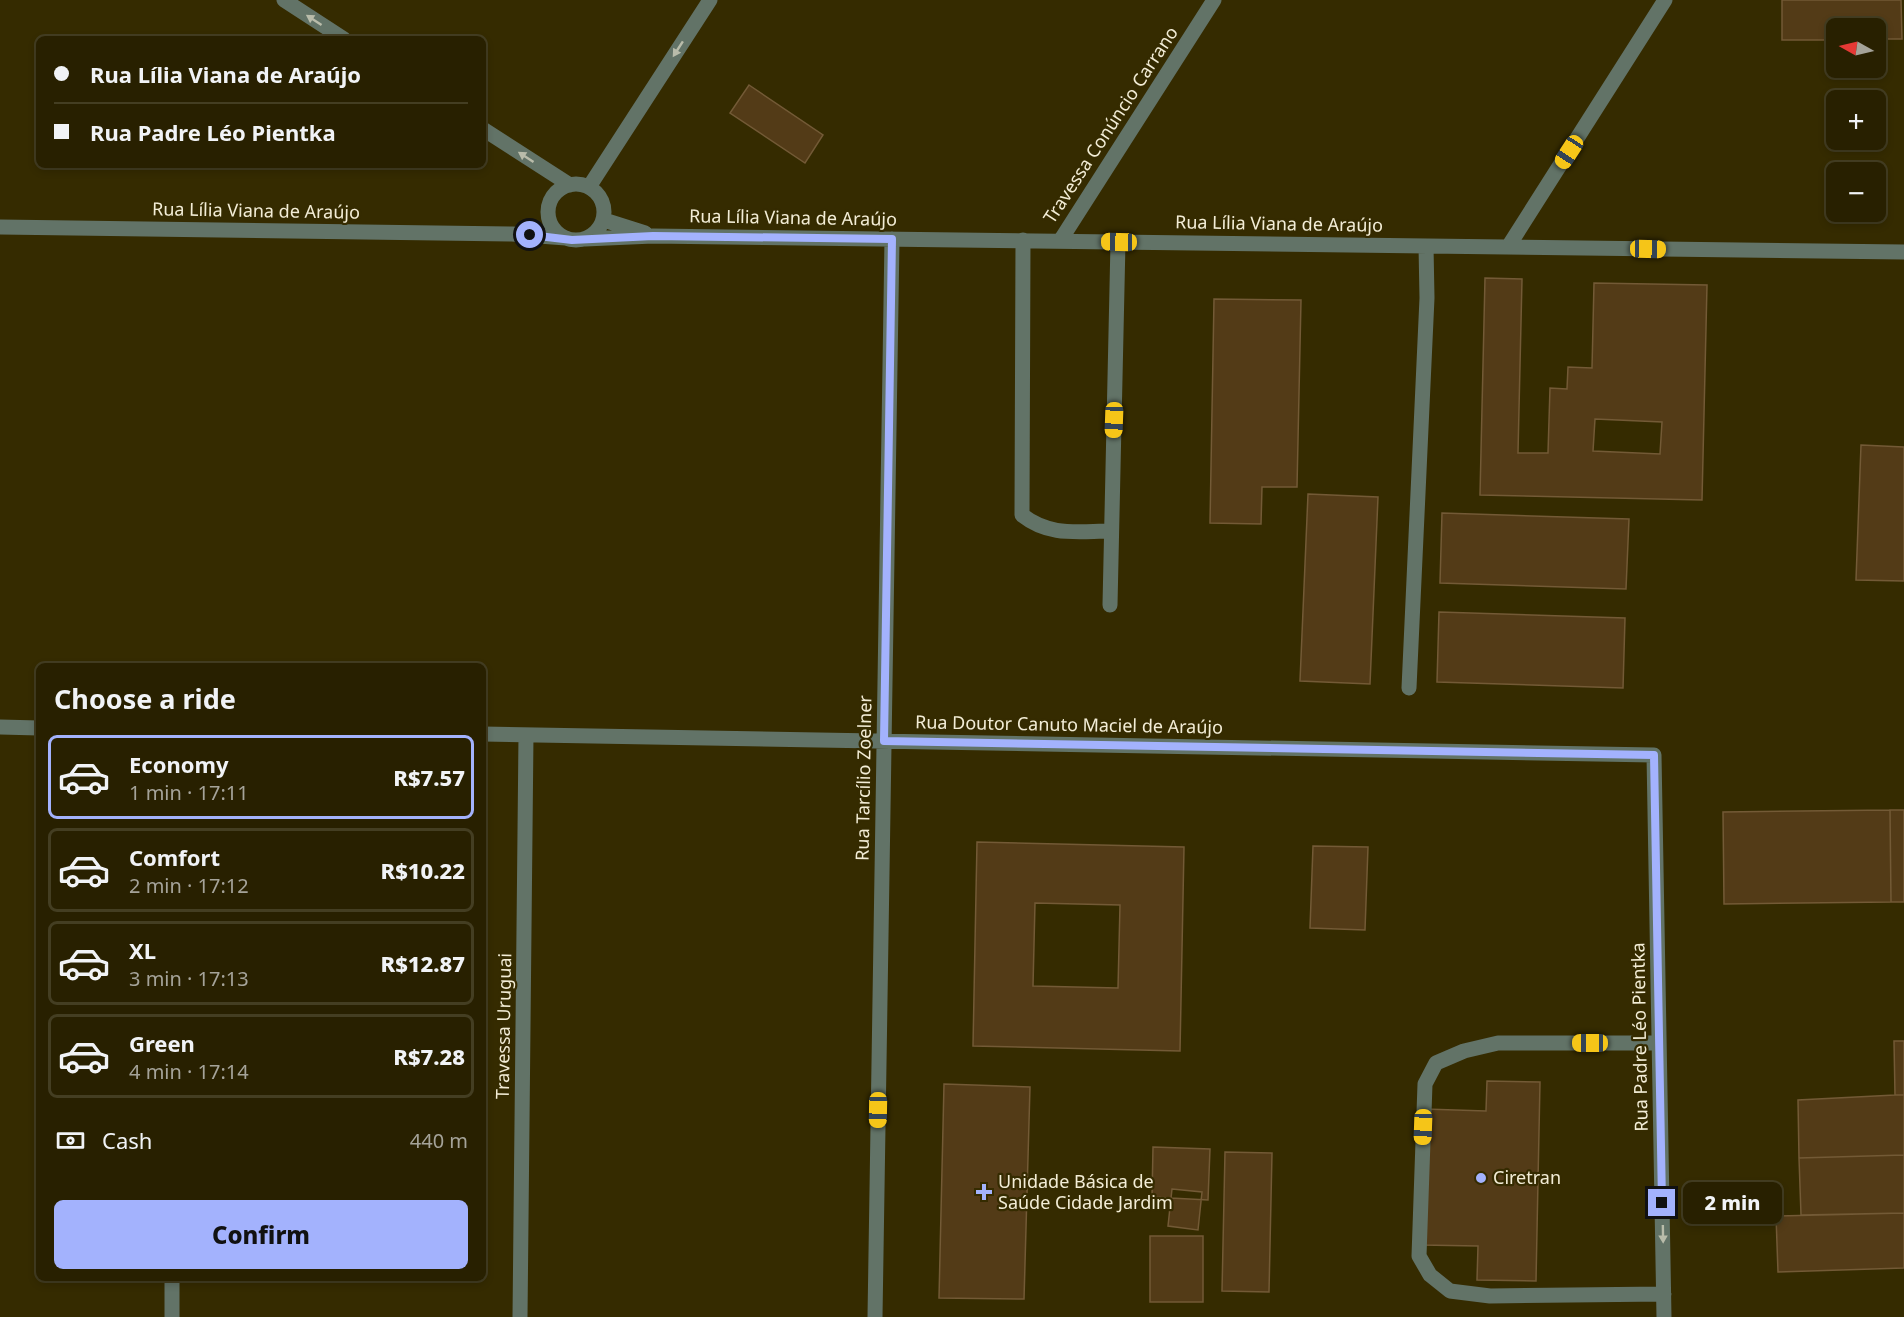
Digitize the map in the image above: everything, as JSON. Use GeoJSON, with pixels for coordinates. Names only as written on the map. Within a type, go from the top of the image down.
{"type":"FeatureCollection","features":[{"type":"Feature","properties":{"kind":"street"},"geometry":{"type":"LineString","coordinates":[[284,0],[339,36]]}},
{"type":"Feature","properties":{"kind":"street"},"geometry":{"type":"LineString","coordinates":[[589,187],[710,0]]}},
{"type":"Feature","properties":{"kind":"street","name":"Travessa Conúncio Carrano"},"geometry":{"type":"LineString","coordinates":[[1060,241],[1214,0]]}},
{"type":"Feature","properties":{"kind":"street"},"geometry":{"type":"LineString","coordinates":[[1508,247],[1665,0]]}},
{"type":"Feature","properties":{"kind":"street"},"geometry":{"type":"LineString","coordinates":[[486,131],[570,185],[589,187],[602,201],[603,220],[593,235],[585,239],[566,238],[553,228],[550,220],[549,212],[555,195],[570,185]]}},
{"type":"Feature","properties":{"kind":"street","name":"Rua Lília Viana de Araújo"},"geometry":{"type":"LineString","coordinates":[[512,234],[550,220]]}},
{"type":"Feature","properties":{"kind":"street","name":"Rua Lília Viana de Araújo"},"geometry":{"type":"LineString","coordinates":[[603,220],[653,236]]}},
{"type":"Feature","properties":{"kind":"street","name":"Rua Lília Viana de Araújo"},"geometry":{"type":"LineString","coordinates":[[0,227],[512,234],[566,238]]}},
{"type":"Feature","properties":{"kind":"street","name":"Rua Lília Viana de Araújo"},"geometry":{"type":"LineString","coordinates":[[585,239],[653,236],[1904,252]]}},
{"type":"Feature","properties":{"kind":"street","name":"Rua Tarcílio Zoelner"},"geometry":{"type":"LineString","coordinates":[[874,1317],[892,239]]}},
{"type":"Feature","properties":{"kind":"street"},"geometry":{"type":"LineString","coordinates":[[1023,240],[1022,515],[1035,525],[1050,531],[1112,531]]}},
{"type":"Feature","properties":{"kind":"street"},"geometry":{"type":"LineString","coordinates":[[1110,605],[1119,242]]}},
{"type":"Feature","properties":{"kind":"street"},"geometry":{"type":"LineString","coordinates":[[1408,688],[1426,310],[1426,246]]}},
{"type":"Feature","properties":{"kind":"street"},"geometry":{"type":"LineString","coordinates":[[0,727],[36,728]]}},
{"type":"Feature","properties":{"kind":"street","name":"Rua Doutor Canuto Maciel de Araújo"},"geometry":{"type":"LineString","coordinates":[[486,735],[1654,755]]}},
{"type":"Feature","properties":{"kind":"street","name":"Travessa Uruguai"},"geometry":{"type":"LineString","coordinates":[[520,1317],[526,735]]}},
{"type":"Feature","properties":{"kind":"street","name":"Rua Padre Léo Pientka"},"geometry":{"type":"LineString","coordinates":[[1654,755],[1664,1317]]}},
{"type":"Feature","properties":{"kind":"street"},"geometry":{"type":"LineString","coordinates":[[1659,1043],[1498,1043],[1464,1051],[1436,1063],[1425,1084],[1419,1256],[1430,1275],[1450,1291],[1491,1296],[1664,1294]]}},
{"type":"Feature","properties":{"kind":"street"},"geometry":{"type":"LineString","coordinates":[[172,1281],[172,1317]]}},
{"type":"Feature","properties":{"kind":"building"},"geometry":{"type":"Polygon","coordinates":[[[1782,0],[1901,0],[1902,39],[1886,39],[1886,18],[1826,18],[1826,40],[1782,40],[1782,0]]]}},
{"type":"Feature","properties":{"kind":"building"},"geometry":{"type":"Polygon","coordinates":[[[749,85],[823,135],[805,163],[730,113],[749,85]]]}},
{"type":"Feature","properties":{"kind":"building"},"geometry":{"type":"Polygon","coordinates":[[[1485,278],[1522,279],[1518,453],[1548,453],[1550,388],[1567,389],[1568,367],[1592,368],[1594,283],[1707,285],[1702,500],[1480,495],[1485,278]],[[1595,419],[1593,451],[1660,454],[1662,422],[1595,419]]]}},
{"type":"Feature","properties":{"kind":"building"},"geometry":{"type":"Polygon","coordinates":[[[1214,299],[1301,300],[1297,487],[1262,487],[1261,524],[1210,523],[1214,299]]]}},
{"type":"Feature","properties":{"kind":"building"},"geometry":{"type":"Polygon","coordinates":[[[1861,445],[1904,447],[1904,581],[1856,580],[1861,445]]]}},
{"type":"Feature","properties":{"kind":"building"},"geometry":{"type":"Polygon","coordinates":[[[1308,494],[1378,497],[1370,684],[1300,681],[1308,494]]]}},
{"type":"Feature","properties":{"kind":"building"},"geometry":{"type":"Polygon","coordinates":[[[1442,513],[1629,519],[1626,589],[1440,583],[1442,513]]]}},
{"type":"Feature","properties":{"kind":"building"},"geometry":{"type":"Polygon","coordinates":[[[1439,612],[1625,618],[1623,688],[1437,682],[1439,612]]]}},
{"type":"Feature","properties":{"kind":"building"},"geometry":{"type":"Polygon","coordinates":[[[1890,810],[1891,902],[1724,904],[1723,812],[1890,810]]]}},
{"type":"Feature","properties":{"kind":"building"},"geometry":{"type":"Polygon","coordinates":[[[1890,810],[1904,810],[1904,902],[1891,902],[1890,810]]]}},
{"type":"Feature","properties":{"kind":"building"},"geometry":{"type":"Polygon","coordinates":[[[977,842],[1184,847],[1180,1051],[973,1046],[977,842]],[[1035,903],[1033,986],[1118,988],[1120,905],[1035,903]]]}},
{"type":"Feature","properties":{"kind":"building"},"geometry":{"type":"Polygon","coordinates":[[[1313,846],[1368,847],[1365,930],[1310,928],[1313,846]]]}},
{"type":"Feature","properties":{"kind":"building"},"geometry":{"type":"Polygon","coordinates":[[[1894,1041],[1904,1041],[1904,1095],[1895,1095],[1894,1041]]]}},
{"type":"Feature","properties":{"kind":"building","name":"Ciretran"},"geometry":{"type":"Polygon","coordinates":[[[1487,1081],[1540,1082],[1536,1281],[1477,1280],[1478,1246],[1422,1245],[1425,1109],[1486,1111],[1487,1081]]]}},
{"type":"Feature","properties":{"kind":"building","name":"Unidade Básica de Saúde Cidade Jardim"},"geometry":{"type":"Polygon","coordinates":[[[944,1084],[1030,1087],[1024,1299],[939,1298],[944,1084]]]}},
{"type":"Feature","properties":{"kind":"building"},"geometry":{"type":"Polygon","coordinates":[[[1904,1095],[1904,1155],[1799,1158],[1798,1100],[1904,1095]]]}},
{"type":"Feature","properties":{"kind":"building"},"geometry":{"type":"Polygon","coordinates":[[[1153,1147],[1210,1149],[1208,1200],[1152,1197],[1153,1147]]]}},
{"type":"Feature","properties":{"kind":"building"},"geometry":{"type":"Polygon","coordinates":[[[1225,1152],[1272,1153],[1269,1292],[1222,1291],[1225,1152]]]}},
{"type":"Feature","properties":{"kind":"building"},"geometry":{"type":"Polygon","coordinates":[[[1904,1155],[1904,1213],[1801,1215],[1799,1158],[1904,1155]]]}},
{"type":"Feature","properties":{"kind":"building"},"geometry":{"type":"Polygon","coordinates":[[[1172,1189],[1202,1192],[1198,1230],[1168,1226],[1172,1189]]]}},
{"type":"Feature","properties":{"kind":"building"},"geometry":{"type":"Polygon","coordinates":[[[1904,1213],[1904,1268],[1778,1272],[1776,1216],[1904,1213]]]}},
{"type":"Feature","properties":{"kind":"building"},"geometry":{"type":"Polygon","coordinates":[[[1150,1236],[1203,1236],[1203,1302],[1150,1302],[1150,1236]]]}},
{"type":"Feature","properties":{"kind":"place","name":"Ciretran"},"geometry":{"type":"Point","coordinates":[1481,1178]}},
{"type":"Feature","properties":{"kind":"place","name":"Unidade Básica de Saúde Cidade Jardim"},"geometry":{"type":"Point","coordinates":[984,1192]}},
{"type":"Feature","properties":{"kind":"route"},"geometry":{"type":"LineString","coordinates":[[530,235],[572,240],[653,236],[892,239],[884,741],[1654,755],[1662,1203]]}}]}
